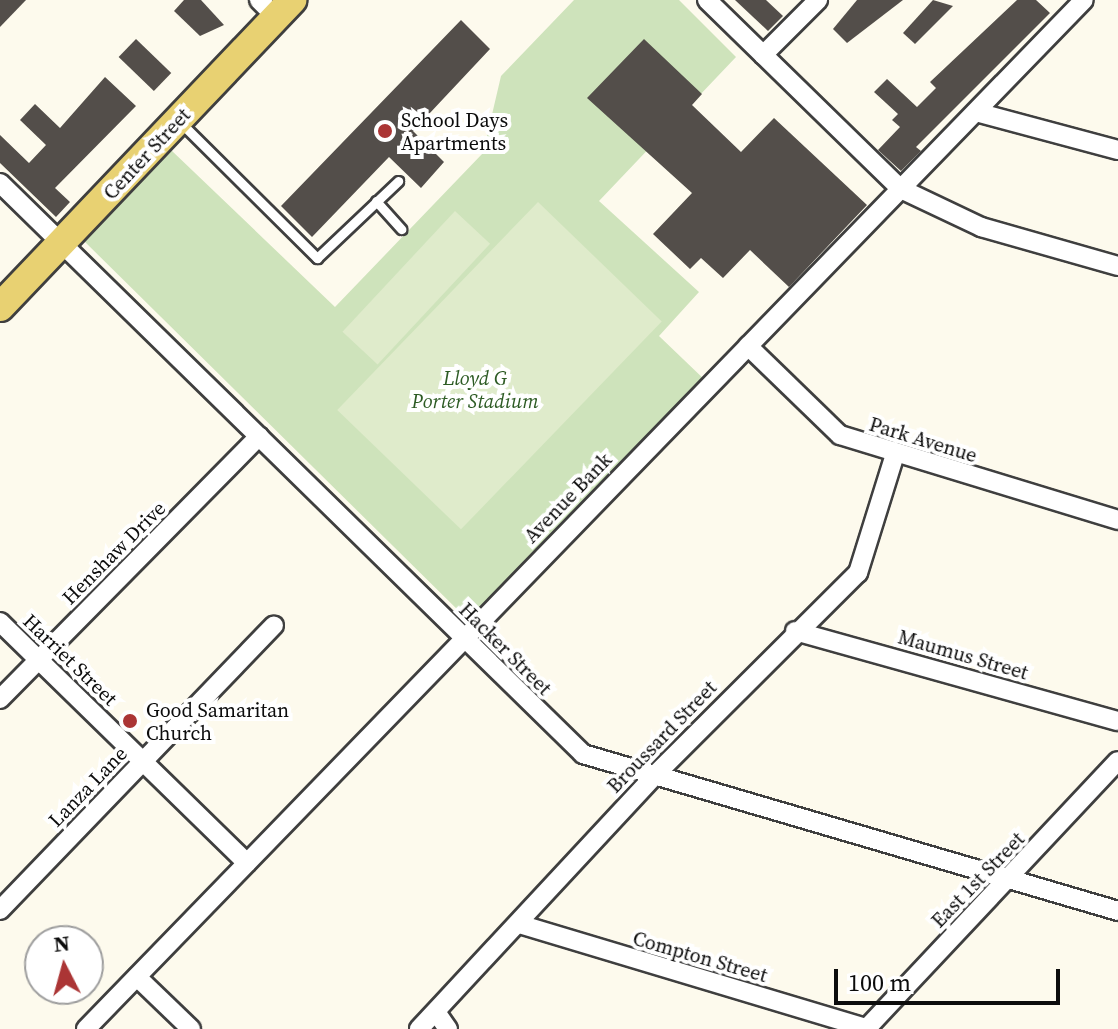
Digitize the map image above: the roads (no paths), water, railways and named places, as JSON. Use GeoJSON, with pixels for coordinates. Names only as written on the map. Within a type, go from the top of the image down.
{"type":"FeatureCollection","features":[{"type":"Feature","properties":{"kind":"main road","name":"Center Street"},"geometry":{"type":"LineString","coordinates":[[0,307],[63,245],[178,121],[276,6]]}},
{"type":"Feature","properties":{"kind":"street"},"geometry":{"type":"LineString","coordinates":[[707,0],[901,189],[981,227],[1118,266]]}},
{"type":"Feature","properties":{"kind":"street"},"geometry":{"type":"LineString","coordinates":[[763,55],[818,0]]}},
{"type":"Feature","properties":{"kind":"street","name":"Avenue Bank"},"geometry":{"type":"LineString","coordinates":[[86,1029],[1084,0]]}},
{"type":"Feature","properties":{"kind":"street"},"geometry":{"type":"LineString","coordinates":[[976,112],[1118,150]]}},
{"type":"Feature","properties":{"kind":"street","name":"Hacker Street"},"geometry":{"type":"LineString","coordinates":[[0,183],[583,754],[1118,911]]}},
{"type":"Feature","properties":{"kind":"street","name":"Park Avenue"},"geometry":{"type":"LineString","coordinates":[[748,346],[829,427],[895,454],[1118,520]]}},
{"type":"Feature","properties":{"kind":"street","name":"Henshaw Drive"},"geometry":{"type":"LineString","coordinates":[[0,699],[259,436]]}},
{"type":"Feature","properties":{"kind":"street","name":"Broussard Street"},"geometry":{"type":"LineString","coordinates":[[419,1029],[654,776],[795,631],[858,573],[895,454]]}},
{"type":"Feature","properties":{"kind":"street","name":"Harriet Street"},"geometry":{"type":"LineString","coordinates":[[0,622],[247,863]]}},
{"type":"Feature","properties":{"kind":"street","name":"Lanza Lane"},"geometry":{"type":"LineString","coordinates":[[0,910],[274,625]]}},
{"type":"Feature","properties":{"kind":"street","name":"Maumus Street"},"geometry":{"type":"LineString","coordinates":[[795,631],[1118,721]]}},
{"type":"Feature","properties":{"kind":"street","name":"East 1st Street"},"geometry":{"type":"LineString","coordinates":[[868,1028],[1118,761]]}},
{"type":"Feature","properties":{"kind":"street","name":"Compton Street"},"geometry":{"type":"LineString","coordinates":[[519,924],[868,1028]]}},
{"type":"Feature","properties":{"kind":"street"},"geometry":{"type":"LineString","coordinates":[[137,977],[191,1029]]}},
{"type":"Feature","properties":{"kind":"street"},"geometry":{"type":"LineString","coordinates":[[436,1012],[448,1029]]}},
{"type":"Feature","properties":{"kind":"lane"},"geometry":{"type":"LineString","coordinates":[[178,121],[317,258],[398,181]]}},
{"type":"Feature","properties":{"kind":"lane"},"geometry":{"type":"LineString","coordinates":[[376,201],[401,229]]}},
{"type":"Feature","properties":{"kind":"place","name":"School Days Apartments"},"geometry":{"type":"Point","coordinates":[385,131]}},
{"type":"Feature","properties":{"kind":"place","name":"Good Samaritan Church"},"geometry":{"type":"Point","coordinates":[130,721]}},
{"type":"Feature","properties":{"kind":"park label","name":"Lloyd G Porter Stadium"},"geometry":{"type":"Point","coordinates":[475,390]}}]}
